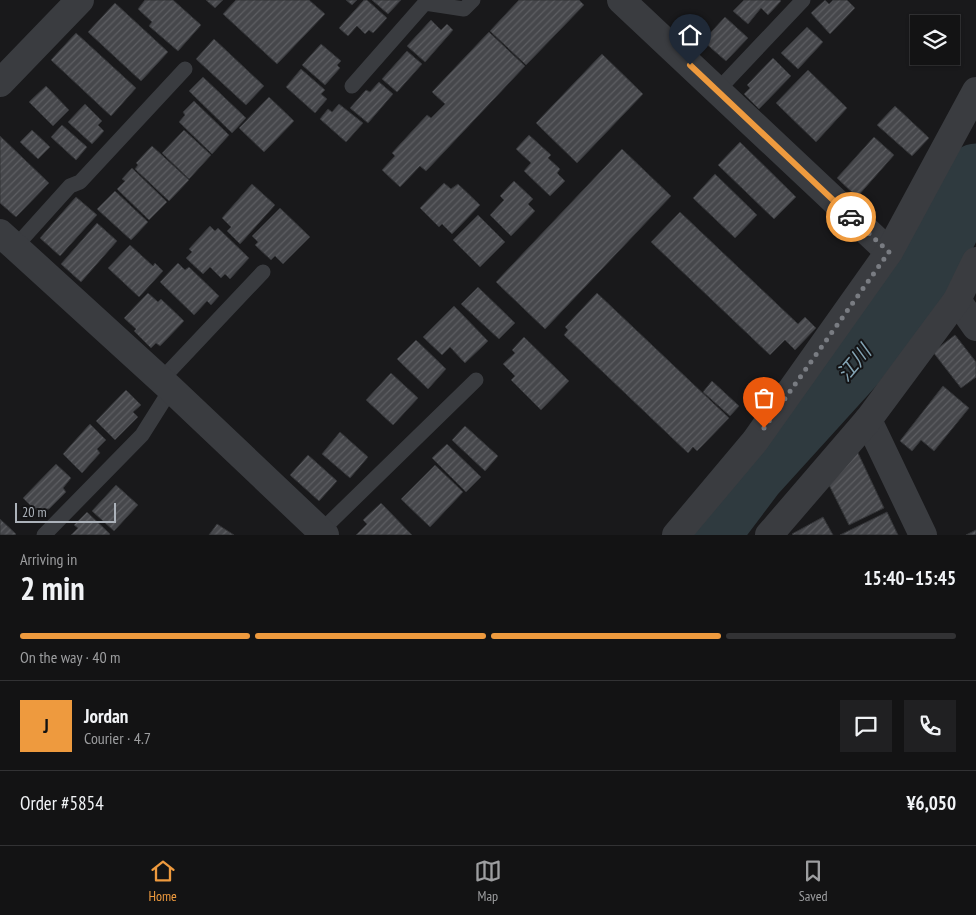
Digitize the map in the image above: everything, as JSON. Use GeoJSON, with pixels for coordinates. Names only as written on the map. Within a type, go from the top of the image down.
{"type":"FeatureCollection","features":[{"type":"Feature","properties":{"kind":"street"},"geometry":{"type":"LineString","coordinates":[[0,84],[80,0]]}},
{"type":"Feature","properties":{"kind":"street"},"geometry":{"type":"LineString","coordinates":[[621,0],[889,252]]}},
{"type":"Feature","properties":{"kind":"street"},"geometry":{"type":"LineString","coordinates":[[676,535],[755,441],[889,252],[976,91]]}},
{"type":"Feature","properties":{"kind":"street"},"geometry":{"type":"LineString","coordinates":[[8,240],[323,533]]}},
{"type":"Feature","properties":{"kind":"street"},"geometry":{"type":"LineString","coordinates":[[769,535],[868,420],[957,300],[976,261]]}},
{"type":"Feature","properties":{"kind":"street"},"geometry":{"type":"LineString","coordinates":[[957,300],[976,328]]}},
{"type":"Feature","properties":{"kind":"street"},"geometry":{"type":"LineString","coordinates":[[868,420],[923,535]]}},
{"type":"Feature","properties":{"kind":"lane"},"geometry":{"type":"LineString","coordinates":[[352,86],[425,3],[464,9],[473,0]]}},
{"type":"Feature","properties":{"kind":"lane"},"geometry":{"type":"LineString","coordinates":[[717,91],[803,0]]}},
{"type":"Feature","properties":{"kind":"lane"},"geometry":{"type":"LineString","coordinates":[[8,240],[70,186],[80,182],[185,69]]}},
{"type":"Feature","properties":{"kind":"lane"},"geometry":{"type":"LineString","coordinates":[[44,535],[142,435],[166,385],[263,272]]}},
{"type":"Feature","properties":{"kind":"lane"},"geometry":{"type":"LineString","coordinates":[[323,533],[476,380]]}},
{"type":"Feature","properties":{"kind":"building"},"geometry":{"type":"Polygon","coordinates":[[[145,0],[173,0],[201,25],[178,51],[149,26],[152,22],[138,9],[145,0]]]}},
{"type":"Feature","properties":{"kind":"building"},"geometry":{"type":"Polygon","coordinates":[[[206,0],[223,0],[215,8],[206,0]]]}},
{"type":"Feature","properties":{"kind":"building"},"geometry":{"type":"Polygon","coordinates":[[[236,0],[309,0],[325,14],[277,64],[223,14],[236,0]]]}},
{"type":"Feature","properties":{"kind":"building"},"geometry":{"type":"Polygon","coordinates":[[[346,0],[357,0],[352,5],[346,0]]]}},
{"type":"Feature","properties":{"kind":"building"},"geometry":{"type":"Polygon","coordinates":[[[364,0],[367,0],[387,18],[373,33],[369,30],[365,34],[357,26],[348,36],[339,28],[364,0]]]}},
{"type":"Feature","properties":{"kind":"building"},"geometry":{"type":"Polygon","coordinates":[[[372,0],[401,0],[388,14],[372,0]]]}},
{"type":"Feature","properties":{"kind":"building"},"geometry":{"type":"Polygon","coordinates":[[[519,0],[579,0],[584,5],[526,65],[490,31],[519,0]]]}},
{"type":"Feature","properties":{"kind":"building"},"geometry":{"type":"Polygon","coordinates":[[[744,0],[781,1],[768,15],[761,8],[748,24],[733,11],[744,0]]]}},
{"type":"Feature","properties":{"kind":"building"},"geometry":{"type":"Polygon","coordinates":[[[825,0],[829,4],[833,0],[847,0],[855,8],[830,34],[811,13],[825,0]]]}},
{"type":"Feature","properties":{"kind":"building"},"geometry":{"type":"Polygon","coordinates":[[[115,3],[168,52],[141,81],[88,32],[115,3]]]}},
{"type":"Feature","properties":{"kind":"building"},"geometry":{"type":"Polygon","coordinates":[[[725,17],[748,38],[726,61],[703,41],[725,17]]]}},
{"type":"Feature","properties":{"kind":"building"},"geometry":{"type":"Polygon","coordinates":[[[431,20],[441,30],[447,24],[453,30],[425,62],[407,46],[431,20]]]}},
{"type":"Feature","properties":{"kind":"building"},"geometry":{"type":"Polygon","coordinates":[[[807,27],[823,42],[798,69],[781,53],[807,27]]]}},
{"type":"Feature","properties":{"kind":"building"},"geometry":{"type":"Polygon","coordinates":[[[489,32],[525,66],[426,171],[420,166],[400,187],[382,170],[395,156],[392,153],[427,115],[431,118],[445,104],[432,92],[489,32]]]}},
{"type":"Feature","properties":{"kind":"building"},"geometry":{"type":"Polygon","coordinates":[[[76,33],[136,88],[111,116],[51,60],[76,33]]]}},
{"type":"Feature","properties":{"kind":"building"},"geometry":{"type":"Polygon","coordinates":[[[214,39],[264,86],[246,105],[196,59],[214,39]]]}},
{"type":"Feature","properties":{"kind":"building"},"geometry":{"type":"Polygon","coordinates":[[[321,44],[341,61],[337,65],[340,68],[325,85],[302,65],[321,44]]]}},
{"type":"Feature","properties":{"kind":"building"},"geometry":{"type":"Polygon","coordinates":[[[407,51],[422,64],[397,92],[382,79],[407,51]]]}},
{"type":"Feature","properties":{"kind":"building"},"geometry":{"type":"Polygon","coordinates":[[[602,54],[643,94],[577,163],[536,123],[602,54]]]}},
{"type":"Feature","properties":{"kind":"building"},"geometry":{"type":"Polygon","coordinates":[[[773,58],[791,76],[759,109],[744,94],[750,88],[747,85],[773,58]]]}},
{"type":"Feature","properties":{"kind":"building"},"geometry":{"type":"Polygon","coordinates":[[[301,69],[325,90],[321,94],[327,99],[315,113],[286,87],[301,69]]]}},
{"type":"Feature","properties":{"kind":"building"},"geometry":{"type":"Polygon","coordinates":[[[808,70],[847,108],[816,142],[776,103],[808,70]]]}},
{"type":"Feature","properties":{"kind":"building"},"geometry":{"type":"Polygon","coordinates":[[[203,77],[246,118],[232,133],[189,91],[203,77]]]}},
{"type":"Feature","properties":{"kind":"building"},"geometry":{"type":"Polygon","coordinates":[[[379,82],[393,94],[368,123],[350,108],[366,90],[370,92],[379,82]]]}},
{"type":"Feature","properties":{"kind":"building"},"geometry":{"type":"Polygon","coordinates":[[[46,86],[69,110],[53,126],[29,102],[46,86]]]}},
{"type":"Feature","properties":{"kind":"building"},"geometry":{"type":"Polygon","coordinates":[[[269,97],[294,121],[264,152],[239,128],[269,97]]]}},
{"type":"Feature","properties":{"kind":"building"},"geometry":{"type":"Polygon","coordinates":[[[194,101],[229,135],[212,154],[179,122],[185,115],[183,112],[194,101]]]}},
{"type":"Feature","properties":{"kind":"building"},"geometry":{"type":"Polygon","coordinates":[[[85,104],[102,121],[98,125],[104,131],[92,144],[68,122],[85,104]]]}},
{"type":"Feature","properties":{"kind":"building"},"geometry":{"type":"Polygon","coordinates":[[[339,104],[363,123],[346,142],[320,119],[328,109],[332,112],[339,104]]]}},
{"type":"Feature","properties":{"kind":"building"},"geometry":{"type":"Polygon","coordinates":[[[895,106],[929,138],[912,156],[877,125],[895,106]]]}},
{"type":"Feature","properties":{"kind":"building"},"geometry":{"type":"Polygon","coordinates":[[[62,125],[87,147],[76,160],[51,137],[62,125]]]}},
{"type":"Feature","properties":{"kind":"building"},"geometry":{"type":"Polygon","coordinates":[[[32,130],[50,147],[38,159],[20,142],[32,130]]]}},
{"type":"Feature","properties":{"kind":"building"},"geometry":{"type":"Polygon","coordinates":[[[184,130],[211,155],[189,179],[162,153],[184,130]]]}},
{"type":"Feature","properties":{"kind":"building"},"geometry":{"type":"Polygon","coordinates":[[[529,135],[551,155],[548,158],[560,169],[557,173],[565,181],[550,196],[524,171],[531,163],[516,149],[529,135]]]}},
{"type":"Feature","properties":{"kind":"building"},"geometry":{"type":"Polygon","coordinates":[[[0,136],[49,183],[16,217],[0,203],[0,136]]]}},
{"type":"Feature","properties":{"kind":"building"},"geometry":{"type":"Polygon","coordinates":[[[874,137],[894,155],[857,197],[837,178],[874,137]]]}},
{"type":"Feature","properties":{"kind":"building"},"geometry":{"type":"Polygon","coordinates":[[[740,142],[796,197],[774,219],[718,165],[740,142]]]}},
{"type":"Feature","properties":{"kind":"building"},"geometry":{"type":"Polygon","coordinates":[[[152,146],[189,180],[169,201],[135,169],[138,165],[136,163],[152,146]]]}},
{"type":"Feature","properties":{"kind":"building"},"geometry":{"type":"Polygon","coordinates":[[[622,149],[671,196],[545,329],[496,282],[622,149]]]}},
{"type":"Feature","properties":{"kind":"building"},"geometry":{"type":"Polygon","coordinates":[[[132,168],[167,202],[149,220],[117,189],[125,181],[122,179],[132,168]]]}},
{"type":"Feature","properties":{"kind":"building"},"geometry":{"type":"Polygon","coordinates":[[[715,174],[757,215],[735,238],[693,198],[715,174]]]}},
{"type":"Feature","properties":{"kind":"building"},"geometry":{"type":"Polygon","coordinates":[[[514,181],[533,199],[528,204],[535,211],[511,236],[490,215],[504,200],[500,196],[514,181]]]}},
{"type":"Feature","properties":{"kind":"building"},"geometry":{"type":"Polygon","coordinates":[[[444,183],[451,189],[458,184],[480,205],[452,234],[442,224],[439,227],[420,208],[444,183]]]}},
{"type":"Feature","properties":{"kind":"building"},"geometry":{"type":"Polygon","coordinates":[[[252,184],[275,205],[240,244],[227,231],[231,227],[222,218],[252,184]]]}},
{"type":"Feature","properties":{"kind":"building"},"geometry":{"type":"Polygon","coordinates":[[[115,191],[148,222],[131,240],[97,209],[115,191]]]}},
{"type":"Feature","properties":{"kind":"building"},"geometry":{"type":"Polygon","coordinates":[[[76,197],[97,215],[60,256],[40,238],[76,197]]]}},
{"type":"Feature","properties":{"kind":"building"},"geometry":{"type":"Polygon","coordinates":[[[280,208],[310,237],[283,264],[275,256],[271,260],[255,245],[258,242],[252,236],[280,208]]]}},
{"type":"Feature","properties":{"kind":"building"},"geometry":{"type":"Polygon","coordinates":[[[680,212],[798,324],[805,317],[816,328],[795,350],[785,340],[770,355],[651,242],[680,212]]]}},
{"type":"Feature","properties":{"kind":"building"},"geometry":{"type":"Polygon","coordinates":[[[478,215],[505,242],[480,267],[453,240],[478,215]]]}},
{"type":"Feature","properties":{"kind":"building"},"geometry":{"type":"Polygon","coordinates":[[[97,223],[117,241],[81,282],[61,264],[97,223]]]}},
{"type":"Feature","properties":{"kind":"building"},"geometry":{"type":"Polygon","coordinates":[[[210,226],[215,231],[218,228],[249,258],[230,279],[225,274],[221,278],[210,267],[203,274],[186,258],[192,252],[189,249],[210,226]]]}},
{"type":"Feature","properties":{"kind":"building"},"geometry":{"type":"Polygon","coordinates":[[[130,245],[153,266],[155,263],[163,271],[139,297],[108,268],[130,245]]]}},
{"type":"Feature","properties":{"kind":"building"},"geometry":{"type":"Polygon","coordinates":[[[178,263],[185,270],[189,267],[219,296],[211,305],[207,301],[194,315],[160,282],[178,263]]]}},
{"type":"Feature","properties":{"kind":"building"},"geometry":{"type":"Polygon","coordinates":[[[478,287],[515,323],[499,339],[461,304],[478,287]]]}},
{"type":"Feature","properties":{"kind":"building"},"geometry":{"type":"Polygon","coordinates":[[[148,293],[158,302],[161,299],[184,321],[160,346],[156,343],[151,348],[134,331],[136,329],[124,318],[148,293]]]}},
{"type":"Feature","properties":{"kind":"building"},"geometry":{"type":"Polygon","coordinates":[[[597,293],[729,418],[697,451],[693,447],[688,453],[564,335],[568,330],[565,327],[597,293]]]}},
{"type":"Feature","properties":{"kind":"building"},"geometry":{"type":"Polygon","coordinates":[[[454,306],[488,341],[465,363],[450,347],[442,355],[423,337],[454,306]]]}},
{"type":"Feature","properties":{"kind":"building"},"geometry":{"type":"Polygon","coordinates":[[[955,335],[976,362],[976,377],[961,388],[933,352],[955,335]]]}},
{"type":"Feature","properties":{"kind":"building"},"geometry":{"type":"Polygon","coordinates":[[[524,337],[569,381],[541,410],[511,380],[515,376],[503,364],[515,353],[512,350],[524,337]]]}},
{"type":"Feature","properties":{"kind":"building"},"geometry":{"type":"Polygon","coordinates":[[[416,340],[446,369],[428,389],[397,359],[416,340]]]}},
{"type":"Feature","properties":{"kind":"building"},"geometry":{"type":"Polygon","coordinates":[[[391,373],[418,398],[393,425],[366,400],[391,373]]]}},
{"type":"Feature","properties":{"kind":"building"},"geometry":{"type":"Polygon","coordinates":[[[712,381],[739,406],[730,416],[703,392],[712,381]]]}},
{"type":"Feature","properties":{"kind":"building"},"geometry":{"type":"Polygon","coordinates":[[[943,386],[969,408],[934,451],[921,440],[912,451],[900,441],[943,386]]]}},
{"type":"Feature","properties":{"kind":"building"},"geometry":{"type":"Polygon","coordinates":[[[126,390],[141,405],[133,412],[138,417],[115,440],[96,421],[126,390]]]}},
{"type":"Feature","properties":{"kind":"building"},"geometry":{"type":"Polygon","coordinates":[[[90,424],[106,440],[97,449],[100,453],[82,473],[63,454],[90,424]]]}},
{"type":"Feature","properties":{"kind":"building"},"geometry":{"type":"Polygon","coordinates":[[[465,426],[498,456],[485,471],[452,440],[465,426]]]}},
{"type":"Feature","properties":{"kind":"building"},"geometry":{"type":"Polygon","coordinates":[[[340,432],[368,457],[350,478],[322,454],[340,432]]]}},
{"type":"Feature","properties":{"kind":"building"},"geometry":{"type":"Polygon","coordinates":[[[447,444],[481,477],[466,492],[432,458],[447,444]]]}},
{"type":"Feature","properties":{"kind":"building"},"geometry":{"type":"Polygon","coordinates":[[[857,451],[884,508],[849,525],[829,485],[857,451]]]}},
{"type":"Feature","properties":{"kind":"building"},"geometry":{"type":"Polygon","coordinates":[[[308,455],[337,481],[319,501],[290,475],[308,455]]]}},
{"type":"Feature","properties":{"kind":"building"},"geometry":{"type":"Polygon","coordinates":[[[56,464],[71,478],[63,488],[66,492],[49,509],[35,510],[23,498],[56,464]]]}},
{"type":"Feature","properties":{"kind":"building"},"geometry":{"type":"Polygon","coordinates":[[[435,465],[463,492],[430,527],[401,499],[435,465]]]}},
{"type":"Feature","properties":{"kind":"building"},"geometry":{"type":"Polygon","coordinates":[[[116,485],[138,505],[114,531],[92,511],[116,485]]]}},
{"type":"Feature","properties":{"kind":"building"},"geometry":{"type":"Polygon","coordinates":[[[381,503],[412,535],[356,535],[367,524],[363,520],[381,503]]]}},
{"type":"Feature","properties":{"kind":"building"},"geometry":{"type":"Polygon","coordinates":[[[87,512],[109,535],[71,535],[78,528],[74,525],[87,512]]]}},
{"type":"Feature","properties":{"kind":"building"},"geometry":{"type":"Polygon","coordinates":[[[887,512],[898,535],[840,535],[887,512]]]}},
{"type":"Feature","properties":{"kind":"building"},"geometry":{"type":"Polygon","coordinates":[[[823,517],[833,535],[792,534],[823,517]]]}},
{"type":"Feature","properties":{"kind":"building"},"geometry":{"type":"Polygon","coordinates":[[[0,519],[16,534],[15,535],[0,535],[0,519]]]}},
{"type":"Feature","properties":{"kind":"building"},"geometry":{"type":"Polygon","coordinates":[[[217,524],[234,535],[209,535],[217,524]]]}},
{"type":"Feature","properties":{"kind":"building"},"geometry":{"type":"Polygon","coordinates":[[[976,530],[976,535],[966,535],[976,530]]]}},
{"type":"Feature","properties":{"kind":"waterway","name":"江川"},"geometry":{"type":"LineString","coordinates":[[709,535],[755,474],[854,365],[931,264],[976,174]]}},
{"type":"Feature","properties":{"kind":"way so far"},"geometry":{"type":"LineString","coordinates":[[764,428],[889,252],[851,217]]}},
{"type":"Feature","properties":{"kind":"route"},"geometry":{"type":"LineString","coordinates":[[690,65],[851,217]]}}]}
